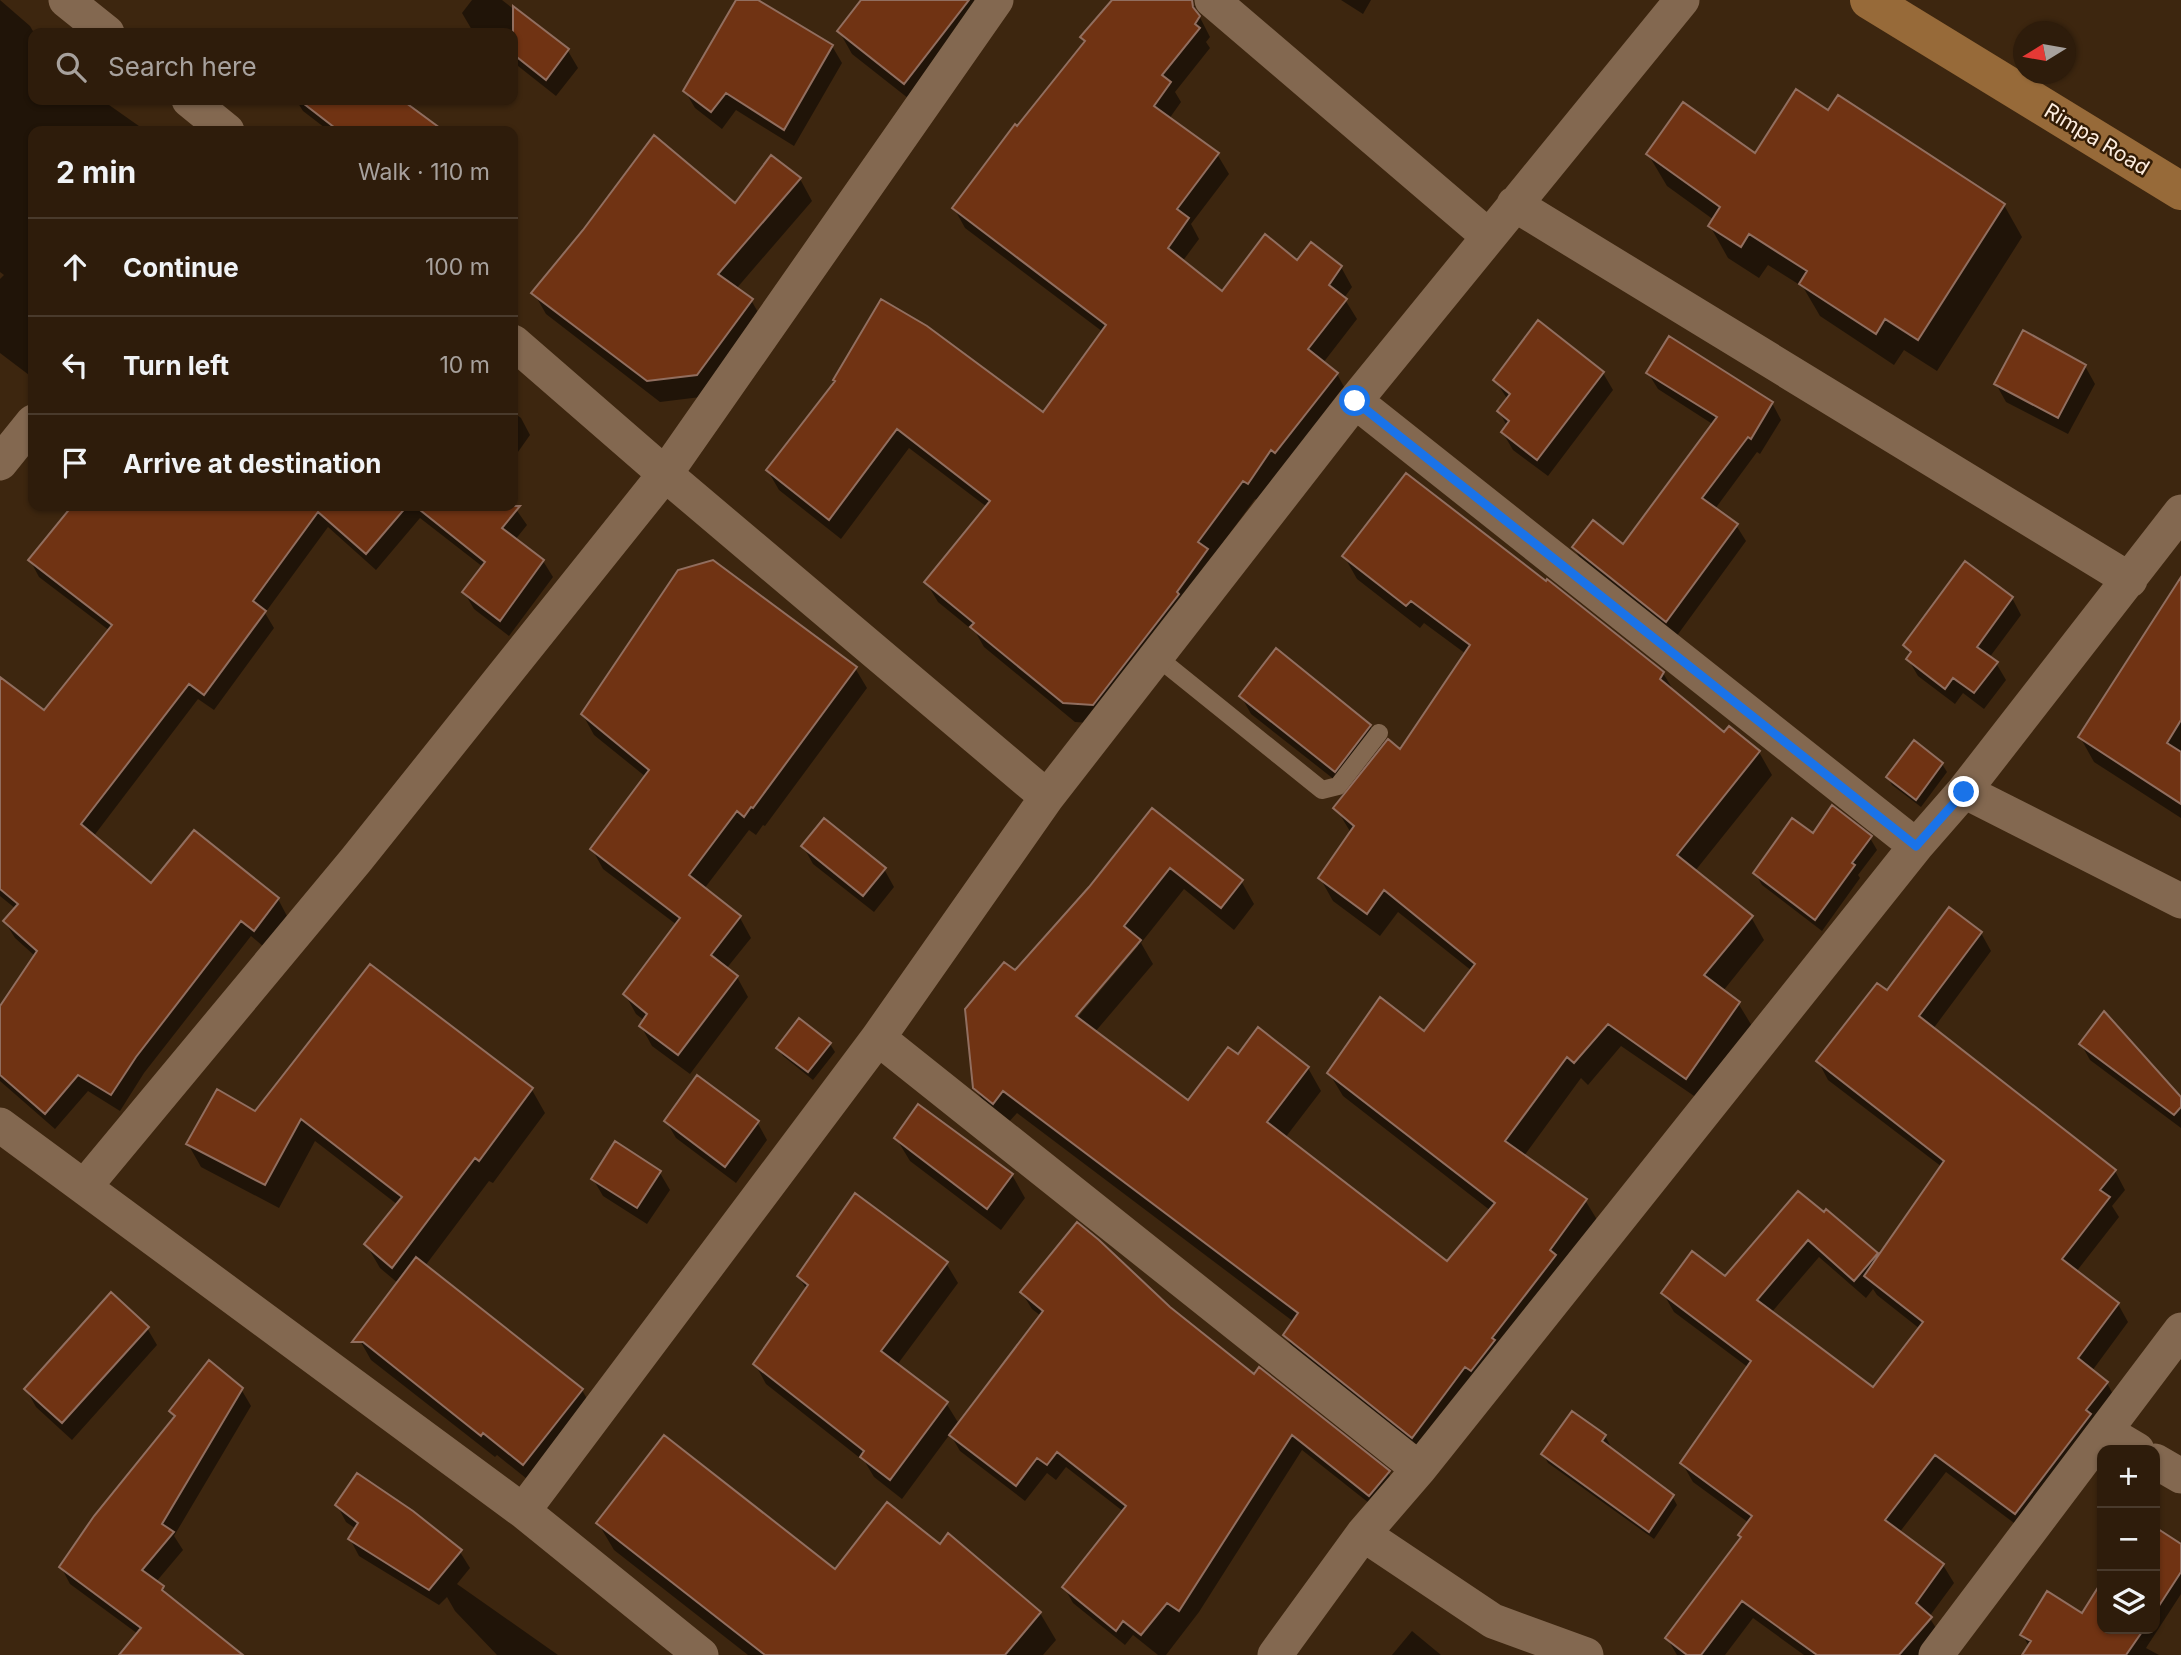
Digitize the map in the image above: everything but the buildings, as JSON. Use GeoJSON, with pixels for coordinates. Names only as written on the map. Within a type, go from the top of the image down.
{"type":"FeatureCollection","features":[{"type":"Feature","properties":{"kind":"street"},"geometry":{"type":"LineString","coordinates":[[66,0],[101,28]]}},
{"type":"Feature","properties":{"kind":"street"},"geometry":{"type":"LineString","coordinates":[[85,1186],[356,860],[665,474],[996,0]]}},
{"type":"Feature","properties":{"kind":"street"},"geometry":{"type":"LineString","coordinates":[[1212,0],[1488,236]]}},
{"type":"Feature","properties":{"kind":"street"},"geometry":{"type":"LineString","coordinates":[[523,1511],[878,1038],[1047,797],[1355,401],[1682,0]]}},
{"type":"Feature","properties":{"kind":"street","name":"Rimpa Road"},"geometry":{"type":"LineString","coordinates":[[1869,0],[2181,191]]}},
{"type":"Feature","properties":{"kind":"street"},"geometry":{"type":"LineString","coordinates":[[195,105],[222,126]]}},
{"type":"Feature","properties":{"kind":"street"},"geometry":{"type":"LineString","coordinates":[[1514,204],[2130,580]]}},
{"type":"Feature","properties":{"kind":"street"},"geometry":{"type":"LineString","coordinates":[[518,346],[1047,797]]}},
{"type":"Feature","properties":{"kind":"street"},"geometry":{"type":"LineString","coordinates":[[1355,401],[1916,846]]}},
{"type":"Feature","properties":{"kind":"street"},"geometry":{"type":"LineString","coordinates":[[0,463],[28,428]]}},
{"type":"Feature","properties":{"kind":"street"},"geometry":{"type":"LineString","coordinates":[[1275,1655],[1363,1534],[1419,1469],[1916,846],[1964,792],[2181,512]]}},
{"type":"Feature","properties":{"kind":"street"},"geometry":{"type":"LineString","coordinates":[[1964,792],[2181,901]]}},
{"type":"Feature","properties":{"kind":"street"},"geometry":{"type":"LineString","coordinates":[[878,1038],[1419,1469]]}},
{"type":"Feature","properties":{"kind":"street"},"geometry":{"type":"LineString","coordinates":[[0,1125],[523,1511],[701,1655]]}},
{"type":"Feature","properties":{"kind":"street"},"geometry":{"type":"LineString","coordinates":[[1936,1655],[2181,1330]]}},
{"type":"Feature","properties":{"kind":"street"},"geometry":{"type":"LineString","coordinates":[[2105,1432],[2128,1445]]}},
{"type":"Feature","properties":{"kind":"street"},"geometry":{"type":"LineString","coordinates":[[2160,1464],[2181,1476]]}},
{"type":"Feature","properties":{"kind":"street"},"geometry":{"type":"LineString","coordinates":[[1363,1534],[1493,1621],[1586,1655]]}},
{"type":"Feature","properties":{"kind":"lane"},"geometry":{"type":"LineString","coordinates":[[1157,657],[1322,790],[1338,786],[1379,733]]}},
{"type":"Feature","properties":{"kind":"route"},"geometry":{"type":"LineString","coordinates":[[1355,401],[1916,846],[1964,792]]}}]}
